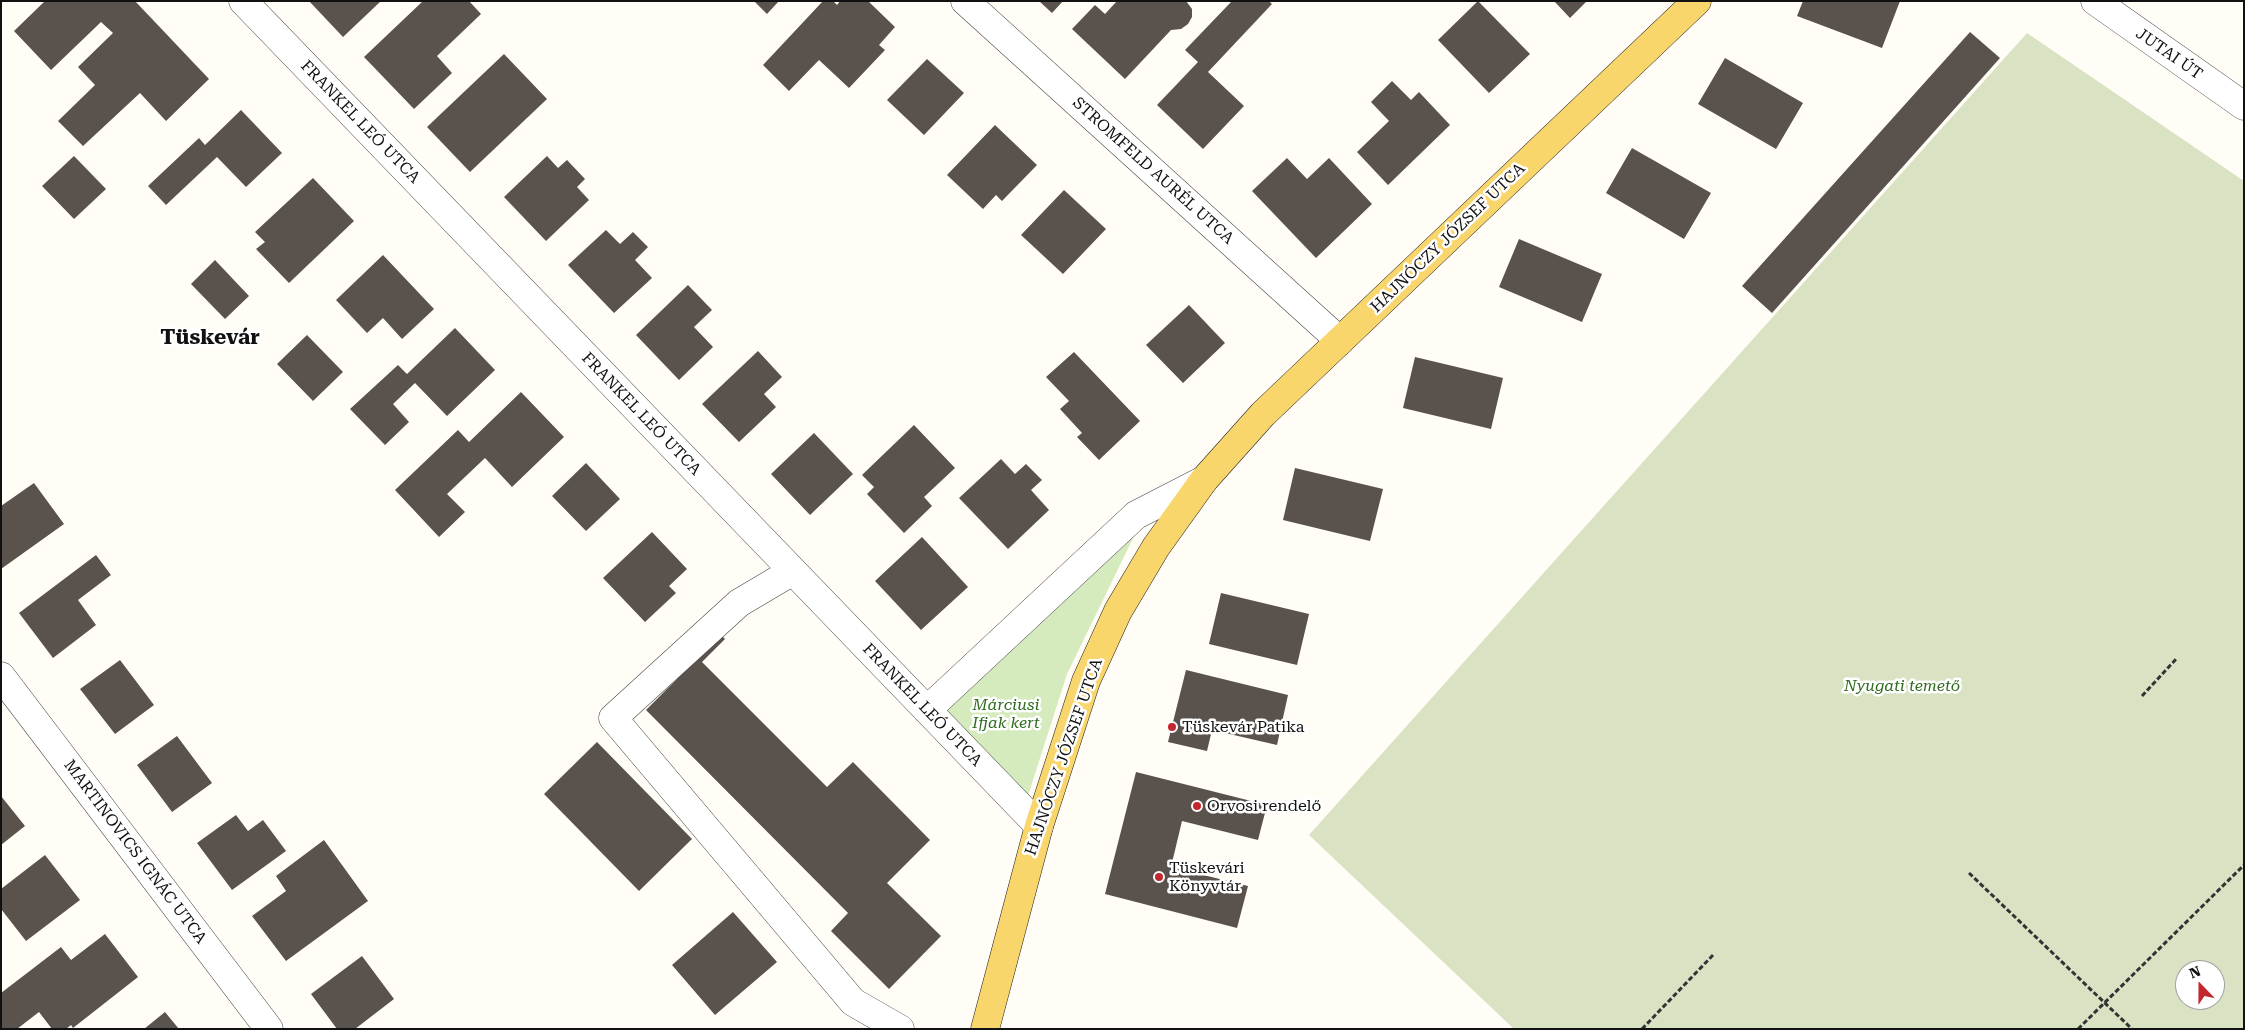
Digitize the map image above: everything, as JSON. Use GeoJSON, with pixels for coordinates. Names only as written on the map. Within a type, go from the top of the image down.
{"type":"FeatureCollection","features":[{"type":"Feature","properties":{"kind":"main road","name":"HAJNÓCZY JÓZSEF UTCA"},"geometry":{"type":"LineString","coordinates":[[985,1029],[1039,826],[1086,681],[1118,611],[1156,547],[1204,480],[1263,414],[1697,1]]}},
{"type":"Feature","properties":{"kind":"street","name":"FRANKEL LEÓ UTCA"},"geometry":{"type":"LineString","coordinates":[[243,1],[1039,826]]}},
{"type":"Feature","properties":{"kind":"street","name":"STROMFELD AURÉL UTCA"},"geometry":{"type":"LineString","coordinates":[[966,1],[1340,341]]}},
{"type":"Feature","properties":{"kind":"street","name":"JUTAI ÚT"},"geometry":{"type":"LineString","coordinates":[[2095,1],[2244,106]]}},
{"type":"Feature","properties":{"kind":"street","name":"HAJNÓCZY JÓZSEF UTCA"},"geometry":{"type":"LineString","coordinates":[[927,710],[1136,515],[1204,480]]}},
{"type":"Feature","properties":{"kind":"street"},"geometry":{"type":"LineString","coordinates":[[793,571],[739,603],[613,718],[853,1002],[900,1029]]}},
{"type":"Feature","properties":{"kind":"street","name":"MARTINOVICS IGNÁC UTCA"},"geometry":{"type":"LineString","coordinates":[[1,676],[269,1029]]}},
{"type":"Feature","properties":{"kind":"path"},"geometry":{"type":"LineString","coordinates":[[2142,696],[2177,658]]}},
{"type":"Feature","properties":{"kind":"path"},"geometry":{"type":"LineString","coordinates":[[2078,1029],[2244,865]]}},
{"type":"Feature","properties":{"kind":"path"},"geometry":{"type":"LineString","coordinates":[[1969,873],[2132,1029]]}},
{"type":"Feature","properties":{"kind":"path"},"geometry":{"type":"LineString","coordinates":[[1642,1029],[1714,954]]}},
{"type":"Feature","properties":{"kind":"green space","name":"Nyugati temető"},"geometry":{"type":"Polygon","coordinates":[[[2027,33],[2244,181],[2244,1029],[1514,1029],[1309,835],[2027,33]]]}},
{"type":"Feature","properties":{"kind":"green space","name":"Márciusi Ifjak kert"},"geometry":{"type":"Polygon","coordinates":[[[1137,530],[1067,674],[1025,805],[940,711],[1137,530]]]}},
{"type":"Feature","properties":{"kind":"building"},"geometry":{"type":"Polygon","coordinates":[[[45,1],[135,1],[209,79],[166,121],[140,93],[83,146],[58,121],[95,85],[78,67],[113,33],[101,22],[51,70],[14,31],[45,1]]]}},
{"type":"Feature","properties":{"kind":"building"},"geometry":{"type":"Polygon","coordinates":[[[309,1],[381,1],[343,37],[309,1]]]}},
{"type":"Feature","properties":{"kind":"building"},"geometry":{"type":"Polygon","coordinates":[[[423,1],[469,1],[481,14],[437,56],[452,73],[414,109],[364,57],[423,1]]]}},
{"type":"Feature","properties":{"kind":"building"},"geometry":{"type":"Polygon","coordinates":[[[754,1],[779,1],[767,14],[754,1]]]}},
{"type":"Feature","properties":{"kind":"building"},"geometry":{"type":"Polygon","coordinates":[[[823,1],[833,1],[837,5],[840,1],[868,1],[895,27],[879,45],[885,50],[849,88],[819,60],[789,91],[763,65],[823,1]]]}},
{"type":"Feature","properties":{"kind":"building"},"geometry":{"type":"Polygon","coordinates":[[[1039,1],[1063,1],[1052,13],[1039,1]]]}},
{"type":"Feature","properties":{"kind":"building"},"geometry":{"type":"Polygon","coordinates":[[[1117,1],[1186,1],[1192,9],[1192,17],[1188,24],[1181,29],[1171,30],[1125,79],[1072,29],[1095,5],[1105,14],[1117,1]]]}},
{"type":"Feature","properties":{"kind":"building"},"geometry":{"type":"Polygon","coordinates":[[[1232,1],[1269,1],[1272,4],[1208,72],[1244,106],[1203,149],[1157,105],[1198,62],[1185,50],[1232,1]]]}},
{"type":"Feature","properties":{"kind":"building"},"geometry":{"type":"Polygon","coordinates":[[[1478,1],[1530,54],[1489,93],[1438,40],[1478,1]]]}},
{"type":"Feature","properties":{"kind":"building"},"geometry":{"type":"Polygon","coordinates":[[[1554,1],[1587,1],[1570,18],[1554,1]]]}},
{"type":"Feature","properties":{"kind":"building"},"geometry":{"type":"Polygon","coordinates":[[[1803,1],[1900,1],[1882,48],[1797,16],[1803,1]]]}},
{"type":"Feature","properties":{"kind":"building"},"geometry":{"type":"Polygon","coordinates":[[[1970,32],[2000,58],[1772,313],[1742,286],[1970,32]]]}},
{"type":"Feature","properties":{"kind":"building"},"geometry":{"type":"Polygon","coordinates":[[[504,54],[547,99],[470,172],[427,127],[504,54]]]}},
{"type":"Feature","properties":{"kind":"building"},"geometry":{"type":"Polygon","coordinates":[[[1725,58],[1803,103],[1776,149],[1698,104],[1725,58]]]}},
{"type":"Feature","properties":{"kind":"building"},"geometry":{"type":"Polygon","coordinates":[[[927,59],[964,93],[924,135],[887,100],[927,59]]]}},
{"type":"Feature","properties":{"kind":"building"},"geometry":{"type":"Polygon","coordinates":[[[1392,81],[1411,100],[1419,92],[1450,125],[1388,185],[1357,152],[1389,121],[1371,102],[1392,81]]]}},
{"type":"Feature","properties":{"kind":"building"},"geometry":{"type":"Polygon","coordinates":[[[241,110],[282,153],[246,187],[217,157],[166,205],[148,186],[199,138],[205,145],[241,110]]]}},
{"type":"Feature","properties":{"kind":"building"},"geometry":{"type":"Polygon","coordinates":[[[995,125],[1037,165],[1002,201],[996,195],[983,209],[947,175],[995,125]]]}},
{"type":"Feature","properties":{"kind":"building"},"geometry":{"type":"Polygon","coordinates":[[[1632,148],[1711,193],[1684,239],[1606,193],[1632,148]]]}},
{"type":"Feature","properties":{"kind":"building"},"geometry":{"type":"Polygon","coordinates":[[[74,156],[106,189],[74,219],[42,186],[74,156]]]}},
{"type":"Feature","properties":{"kind":"building"},"geometry":{"type":"Polygon","coordinates":[[[547,156],[558,168],[567,160],[585,179],[577,187],[589,200],[546,241],[504,197],[547,156]]]}},
{"type":"Feature","properties":{"kind":"building"},"geometry":{"type":"Polygon","coordinates":[[[1287,158],[1307,179],[1329,158],[1372,204],[1316,258],[1252,191],[1287,158]]]}},
{"type":"Feature","properties":{"kind":"building"},"geometry":{"type":"Polygon","coordinates":[[[313,178],[354,221],[289,283],[256,249],[265,242],[255,232],[313,178]]]}},
{"type":"Feature","properties":{"kind":"building"},"geometry":{"type":"Polygon","coordinates":[[[1064,190],[1106,229],[1063,274],[1021,235],[1064,190]]]}},
{"type":"Feature","properties":{"kind":"building"},"geometry":{"type":"Polygon","coordinates":[[[606,230],[620,244],[633,232],[648,247],[635,260],[652,278],[614,313],[568,265],[606,230]]]}},
{"type":"Feature","properties":{"kind":"building"},"geometry":{"type":"Polygon","coordinates":[[[1519,239],[1602,274],[1582,322],[1499,287],[1519,239]]]}},
{"type":"Feature","properties":{"kind":"building"},"geometry":{"type":"Polygon","coordinates":[[[383,255],[434,309],[402,339],[383,318],[367,333],[336,300],[383,255]]]}},
{"type":"Feature","properties":{"kind":"building"},"geometry":{"type":"Polygon","coordinates":[[[215,260],[249,296],[225,319],[191,284],[215,260]]]}},
{"type":"Feature","properties":{"kind":"building"},"geometry":{"type":"Polygon","coordinates":[[[688,285],[712,310],[694,327],[713,347],[679,380],[636,335],[688,285]]]}},
{"type":"Feature","properties":{"kind":"building"},"geometry":{"type":"Polygon","coordinates":[[[1189,305],[1225,343],[1183,383],[1146,345],[1189,305]]]}},
{"type":"Feature","properties":{"kind":"building"},"geometry":{"type":"Polygon","coordinates":[[[455,328],[495,370],[447,416],[415,383],[393,404],[409,422],[385,445],[350,409],[398,365],[407,374],[455,328]]]}},
{"type":"Feature","properties":{"kind":"building"},"geometry":{"type":"Polygon","coordinates":[[[307,335],[343,372],[313,401],[277,364],[307,335]]]}},
{"type":"Feature","properties":{"kind":"building"},"geometry":{"type":"Polygon","coordinates":[[[758,351],[782,377],[764,394],[776,407],[739,442],[702,404],[758,351]]]}},
{"type":"Feature","properties":{"kind":"building"},"geometry":{"type":"Polygon","coordinates":[[[1074,352],[1140,421],[1099,460],[1077,437],[1082,433],[1060,409],[1069,401],[1046,377],[1074,352]]]}},
{"type":"Feature","properties":{"kind":"building"},"geometry":{"type":"Polygon","coordinates":[[[1415,357],[1503,378],[1491,429],[1403,408],[1415,357]]]}},
{"type":"Feature","properties":{"kind":"building"},"geometry":{"type":"Polygon","coordinates":[[[521,392],[564,437],[512,487],[485,458],[447,494],[465,512],[439,537],[395,490],[458,430],[469,442],[521,392]]]}},
{"type":"Feature","properties":{"kind":"building"},"geometry":{"type":"Polygon","coordinates":[[[914,425],[955,468],[924,497],[932,506],[904,533],[867,494],[874,487],[862,475],[914,425]]]}},
{"type":"Feature","properties":{"kind":"building"},"geometry":{"type":"Polygon","coordinates":[[[814,433],[853,474],[810,515],[771,474],[814,433]]]}},
{"type":"Feature","properties":{"kind":"building"},"geometry":{"type":"Polygon","coordinates":[[[1001,459],[1015,474],[1026,464],[1042,480],[1031,490],[1049,510],[1008,549],[959,498],[1001,459]]]}},
{"type":"Feature","properties":{"kind":"building"},"geometry":{"type":"Polygon","coordinates":[[[586,463],[620,499],[586,531],[552,496],[586,463]]]}},
{"type":"Feature","properties":{"kind":"building"},"geometry":{"type":"Polygon","coordinates":[[[1295,468],[1383,489],[1370,541],[1283,520],[1295,468]]]}},
{"type":"Feature","properties":{"kind":"building"},"geometry":{"type":"Polygon","coordinates":[[[34,483],[64,524],[1,569],[1,506],[34,483]]]}},
{"type":"Feature","properties":{"kind":"building"},"geometry":{"type":"Polygon","coordinates":[[[652,532],[687,569],[669,586],[676,593],[645,622],[603,578],[652,532]]]}},
{"type":"Feature","properties":{"kind":"building"},"geometry":{"type":"Polygon","coordinates":[[[922,537],[968,587],[921,630],[875,581],[922,537]]]}},
{"type":"Feature","properties":{"kind":"building"},"geometry":{"type":"Polygon","coordinates":[[[96,555],[111,575],[78,600],[96,625],[53,658],[19,613],[96,555]]]}},
{"type":"Feature","properties":{"kind":"building"},"geometry":{"type":"Polygon","coordinates":[[[1221,593],[1309,614],[1297,665],[1209,644],[1221,593]]]}},
{"type":"Feature","properties":{"kind":"building"},"geometry":{"type":"Polygon","coordinates":[[[721,635],[725,639],[702,662],[827,787],[853,762],[930,840],[887,883],[941,936],[889,989],[831,931],[848,913],[646,710],[721,635]]]}},
{"type":"Feature","properties":{"kind":"building"},"geometry":{"type":"Polygon","coordinates":[[[120,660],[154,705],[115,734],[80,689],[120,660]]]}},
{"type":"Feature","properties":{"kind":"building"},"geometry":{"type":"Polygon","coordinates":[[[1186,670],[1288,695],[1277,745],[1212,730],[1207,751],[1168,742],[1186,670]]]}},
{"type":"Feature","properties":{"kind":"building"},"geometry":{"type":"Polygon","coordinates":[[[177,736],[212,783],[172,812],[137,765],[177,736]]]}},
{"type":"Feature","properties":{"kind":"building"},"geometry":{"type":"Polygon","coordinates":[[[597,742],[692,839],[639,891],[544,794],[597,742]]]}},
{"type":"Feature","properties":{"kind":"building","name":"Tüskevári Könyvtár"},"geometry":{"type":"Polygon","coordinates":[[[1136,772],[1267,805],[1258,840],[1182,821],[1171,867],[1248,886],[1237,928],[1105,894],[1136,772]]]}},
{"type":"Feature","properties":{"kind":"building"},"geometry":{"type":"Polygon","coordinates":[[[1,796],[25,826],[1,845],[1,796]]]}},
{"type":"Feature","properties":{"kind":"building"},"geometry":{"type":"Polygon","coordinates":[[[236,815],[248,831],[263,820],[286,851],[232,890],[197,843],[236,815]]]}},
{"type":"Feature","properties":{"kind":"building"},"geometry":{"type":"Polygon","coordinates":[[[324,840],[368,901],[286,961],[252,916],[286,891],[276,876],[324,840]]]}},
{"type":"Feature","properties":{"kind":"building"},"geometry":{"type":"Polygon","coordinates":[[[45,855],[80,900],[26,941],[1,909],[1,889],[45,855]]]}},
{"type":"Feature","properties":{"kind":"building"},"geometry":{"type":"Polygon","coordinates":[[[733,912],[777,962],[715,1015],[672,965],[733,912]]]}},
{"type":"Feature","properties":{"kind":"building"},"geometry":{"type":"Polygon","coordinates":[[[105,934],[138,977],[73,1028],[71,1025],[66,1029],[52,1029],[39,1012],[17,1029],[1,1029],[1,993],[61,947],[71,960],[105,934]]]}},
{"type":"Feature","properties":{"kind":"building"},"geometry":{"type":"Polygon","coordinates":[[[362,956],[394,999],[355,1029],[337,1029],[311,994],[362,956]]]}},
{"type":"Feature","properties":{"kind":"building"},"geometry":{"type":"Polygon","coordinates":[[[165,1012],[179,1029],[144,1029],[165,1012]]]}},
{"type":"Feature","properties":{"kind":"place","name":"Tüskevár Patika"},"geometry":{"type":"Point","coordinates":[1172,727]}},
{"type":"Feature","properties":{"kind":"place","name":"Orvosi rendelő"},"geometry":{"type":"Point","coordinates":[1197,806]}},
{"type":"Feature","properties":{"kind":"place","name":"Tüskevári Könyvtár"},"geometry":{"type":"Point","coordinates":[1159,877]}},
{"type":"Feature","properties":{"kind":"district","name":"Tüskevár"},"geometry":{"type":"Point","coordinates":[210,338]}}]}
